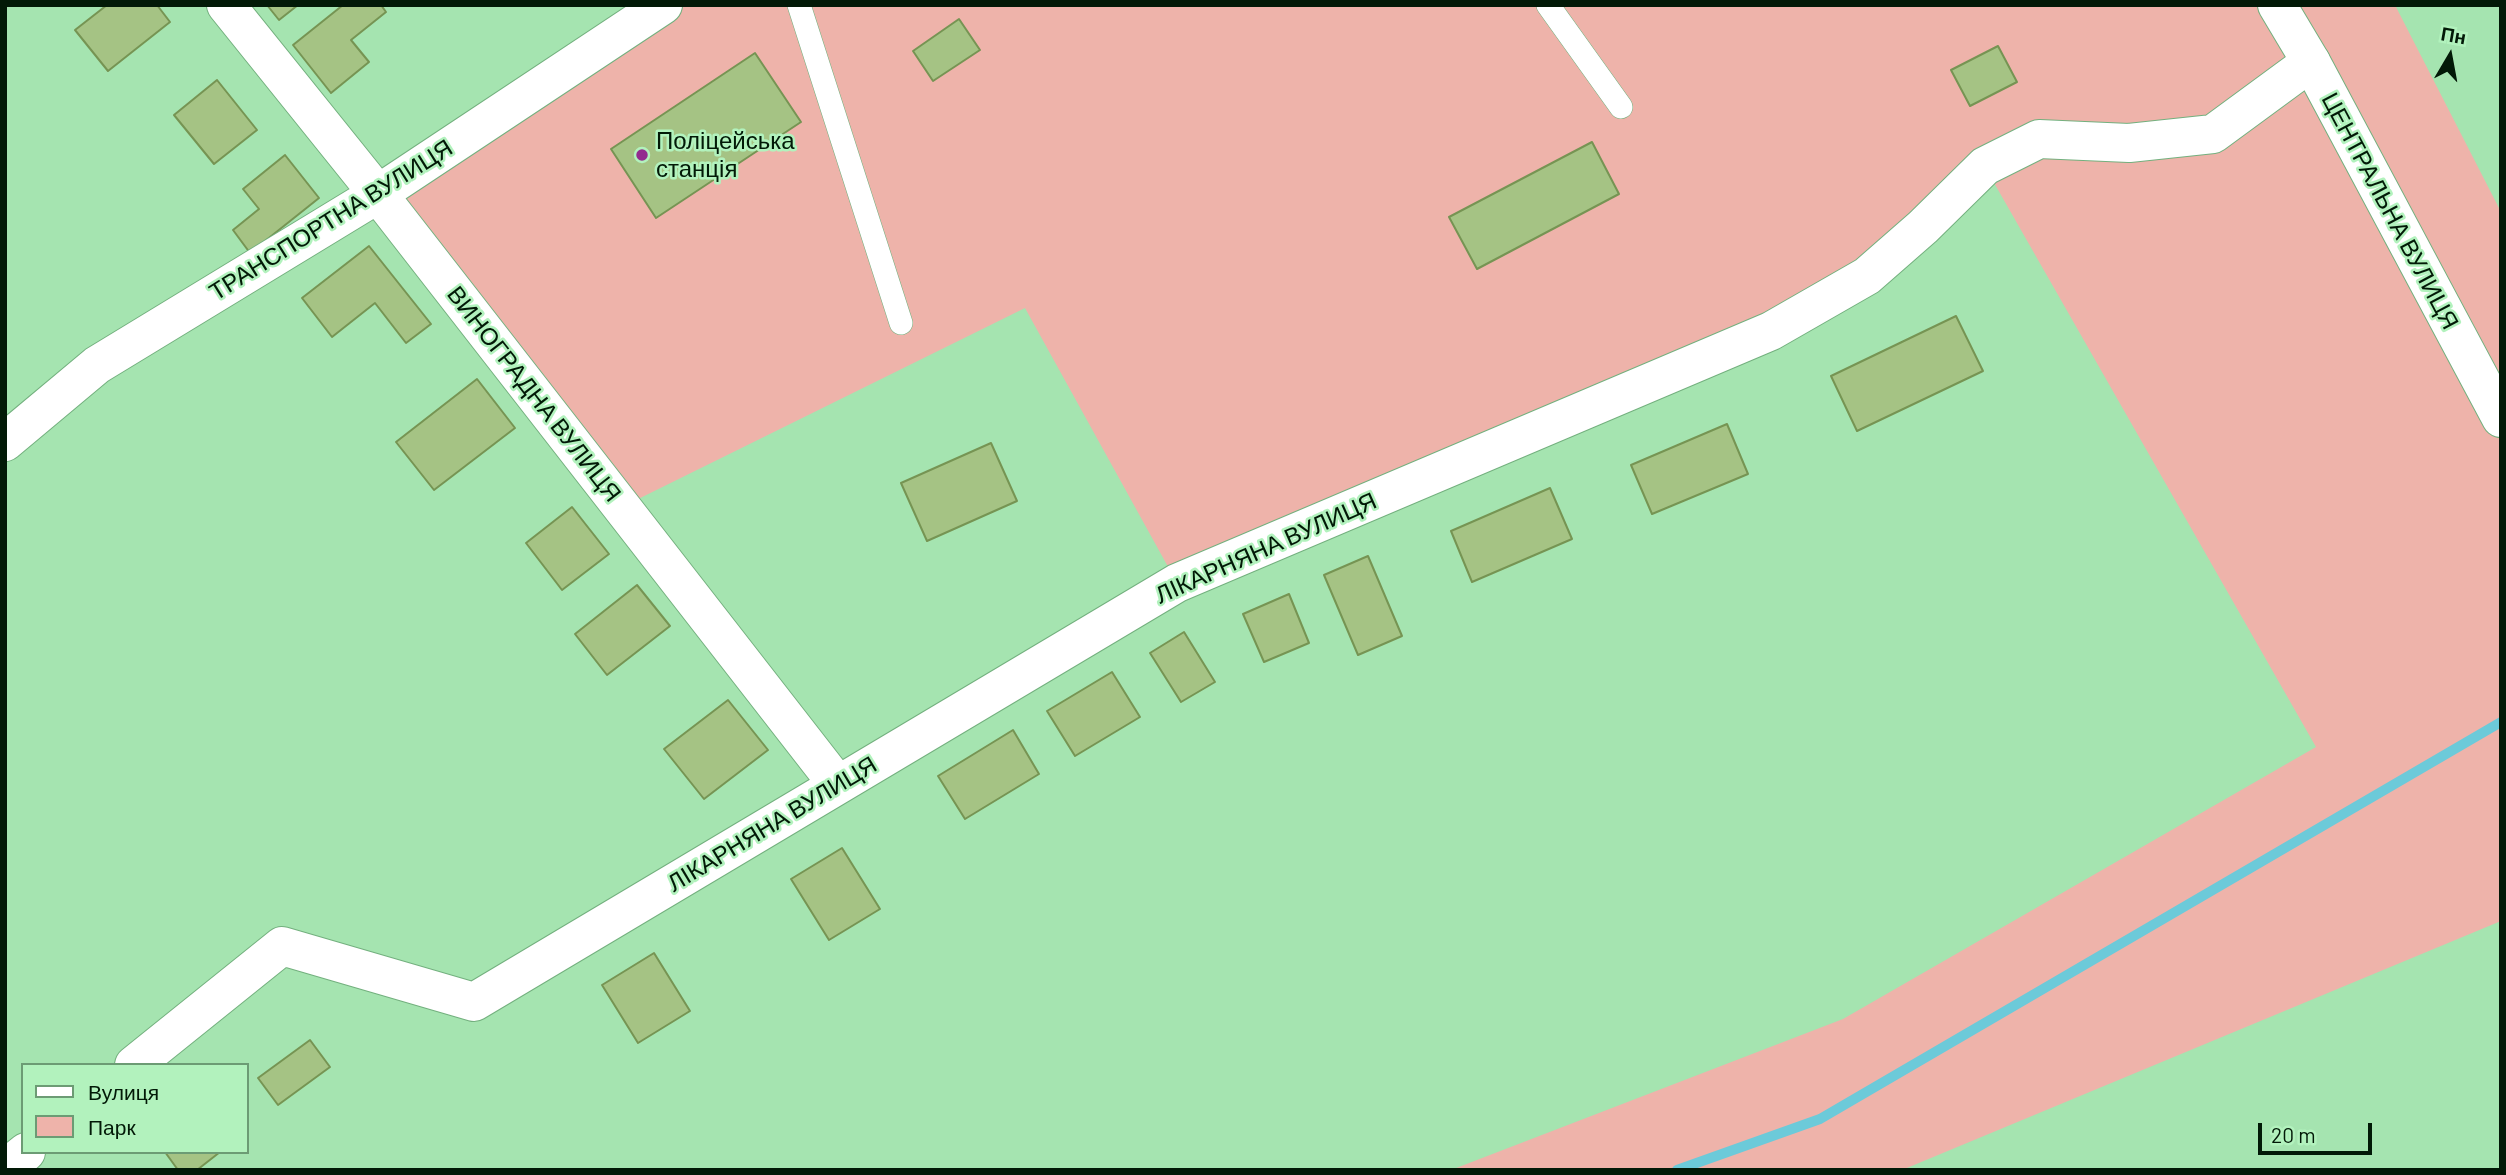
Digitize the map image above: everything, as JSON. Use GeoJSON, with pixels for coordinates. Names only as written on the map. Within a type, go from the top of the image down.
{"type":"FeatureCollection","features":[{"type":"Feature","properties":{"kind":"street","name":"ВИНОГРАДНА ВУЛИЦЯ"},"geometry":{"type":"LineString","coordinates":[[226,5],[378,194],[838,785]]}},
{"type":"Feature","properties":{"kind":"street","name":"ТРАНСПОРТНА ВУЛИЦЯ"},"geometry":{"type":"LineString","coordinates":[[5,442],[97,365],[378,194],[663,5]]}},
{"type":"Feature","properties":{"kind":"street","name":"ЦЕНТРАЛЬНА ВУЛИЦЯ"},"geometry":{"type":"LineString","coordinates":[[2277,5],[2311,62],[2501,418]]}},
{"type":"Feature","properties":{"kind":"street","name":"ЛІКАРНЯНА ВУЛИЦЯ"},"geometry":{"type":"LineString","coordinates":[[136,1063],[282,946],[474,1002],[1177,583],[1771,331],[1867,276],[1923,227],[1985,166],[2039,139],[2129,143],[2213,134],[2311,62]]}},
{"type":"Feature","properties":{"kind":"street"},"geometry":{"type":"LineString","coordinates":[[5,1169],[24,1154]]}},
{"type":"Feature","properties":{"kind":"lane"},"geometry":{"type":"LineString","coordinates":[[799,5],[901,323]]}},
{"type":"Feature","properties":{"kind":"lane"},"geometry":{"type":"LineString","coordinates":[[1548,5],[1621,107]]}},
{"type":"Feature","properties":{"kind":"green space"},"geometry":{"type":"Polygon","coordinates":[[[663,5],[2395,5],[2501,212],[2501,921],[1902,1170],[1451,1170],[1843,1019],[2316,747],[1985,167],[1867,276],[1177,583],[1025,308],[622,507],[378,194],[663,5]]]}},
{"type":"Feature","properties":{"kind":"building"},"geometry":{"type":"Polygon","coordinates":[[[107,5],[157,5],[170,22],[108,71],[75,30],[107,5]]]}},
{"type":"Feature","properties":{"kind":"building"},"geometry":{"type":"Polygon","coordinates":[[[267,5],[298,5],[279,20],[267,5]]]}},
{"type":"Feature","properties":{"kind":"building"},"geometry":{"type":"Polygon","coordinates":[[[343,5],[381,5],[386,12],[351,40],[369,62],[331,93],[293,45],[343,5]]]}},
{"type":"Feature","properties":{"kind":"building"},"geometry":{"type":"Polygon","coordinates":[[[959,19],[980,50],[933,81],[913,51],[959,19]]]}},
{"type":"Feature","properties":{"kind":"building"},"geometry":{"type":"Polygon","coordinates":[[[1998,46],[2017,82],[1970,106],[1951,70],[1998,46]]]}},
{"type":"Feature","properties":{"kind":"building"},"geometry":{"type":"Polygon","coordinates":[[[755,53],[801,122],[656,218],[611,149],[755,53]]]}},
{"type":"Feature","properties":{"kind":"building"},"geometry":{"type":"Polygon","coordinates":[[[217,80],[257,130],[214,164],[174,115],[217,80]]]}},
{"type":"Feature","properties":{"kind":"building"},"geometry":{"type":"Polygon","coordinates":[[[1592,142],[1619,194],[1477,269],[1449,217],[1592,142]]]}},
{"type":"Feature","properties":{"kind":"building"},"geometry":{"type":"Polygon","coordinates":[[[285,155],[319,198],[250,253],[233,230],[259,209],[243,189],[285,155]]]}},
{"type":"Feature","properties":{"kind":"building"},"geometry":{"type":"Polygon","coordinates":[[[369,246],[431,324],[406,343],[375,303],[332,337],[302,298],[369,246]]]}},
{"type":"Feature","properties":{"kind":"building"},"geometry":{"type":"Polygon","coordinates":[[[1956,316],[1983,371],[1857,431],[1831,376],[1956,316]]]}},
{"type":"Feature","properties":{"kind":"building"},"geometry":{"type":"Polygon","coordinates":[[[477,379],[515,428],[434,490],[396,442],[477,379]]]}},
{"type":"Feature","properties":{"kind":"building"},"geometry":{"type":"Polygon","coordinates":[[[1727,424],[1748,474],[1652,514],[1631,465],[1727,424]]]}},
{"type":"Feature","properties":{"kind":"building"},"geometry":{"type":"Polygon","coordinates":[[[991,443],[1017,501],[927,541],[901,483],[991,443]]]}},
{"type":"Feature","properties":{"kind":"building"},"geometry":{"type":"Polygon","coordinates":[[[1550,488],[1572,539],[1472,582],[1451,531],[1550,488]]]}},
{"type":"Feature","properties":{"kind":"building"},"geometry":{"type":"Polygon","coordinates":[[[572,507],[609,554],[562,590],[526,543],[572,507]]]}},
{"type":"Feature","properties":{"kind":"building"},"geometry":{"type":"Polygon","coordinates":[[[1368,556],[1402,636],[1358,655],[1324,575],[1368,556]]]}},
{"type":"Feature","properties":{"kind":"building"},"geometry":{"type":"Polygon","coordinates":[[[637,585],[670,626],[607,675],[575,634],[637,585]]]}},
{"type":"Feature","properties":{"kind":"building"},"geometry":{"type":"Polygon","coordinates":[[[1289,594],[1309,643],[1264,662],[1243,614],[1289,594]]]}},
{"type":"Feature","properties":{"kind":"building"},"geometry":{"type":"Polygon","coordinates":[[[1184,632],[1215,682],[1181,702],[1150,653],[1184,632]]]}},
{"type":"Feature","properties":{"kind":"building"},"geometry":{"type":"Polygon","coordinates":[[[1112,672],[1140,717],[1075,756],[1047,711],[1112,672]]]}},
{"type":"Feature","properties":{"kind":"building"},"geometry":{"type":"Polygon","coordinates":[[[728,700],[768,750],[704,799],[664,749],[728,700]]]}},
{"type":"Feature","properties":{"kind":"building"},"geometry":{"type":"Polygon","coordinates":[[[1013,730],[1039,774],[965,819],[938,776],[1013,730]]]}},
{"type":"Feature","properties":{"kind":"building"},"geometry":{"type":"Polygon","coordinates":[[[842,848],[880,909],[829,940],[791,879],[842,848]]]}},
{"type":"Feature","properties":{"kind":"building"},"geometry":{"type":"Polygon","coordinates":[[[654,953],[690,1011],[638,1043],[602,985],[654,953]]]}},
{"type":"Feature","properties":{"kind":"building"},"geometry":{"type":"Polygon","coordinates":[[[310,1040],[330,1067],[278,1105],[258,1078],[310,1040]]]}},
{"type":"Feature","properties":{"kind":"building"},"geometry":{"type":"Polygon","coordinates":[[[166,1154],[217,1154],[197,1170],[178,1170],[166,1154]]]}},
{"type":"Feature","properties":{"kind":"waterway"},"geometry":{"type":"LineString","coordinates":[[1677,1170],[1820,1119],[2501,722]]}},
{"type":"Feature","properties":{"kind":"place","name":"Поліцейська станція"},"geometry":{"type":"Point","coordinates":[642,155]}}]}
